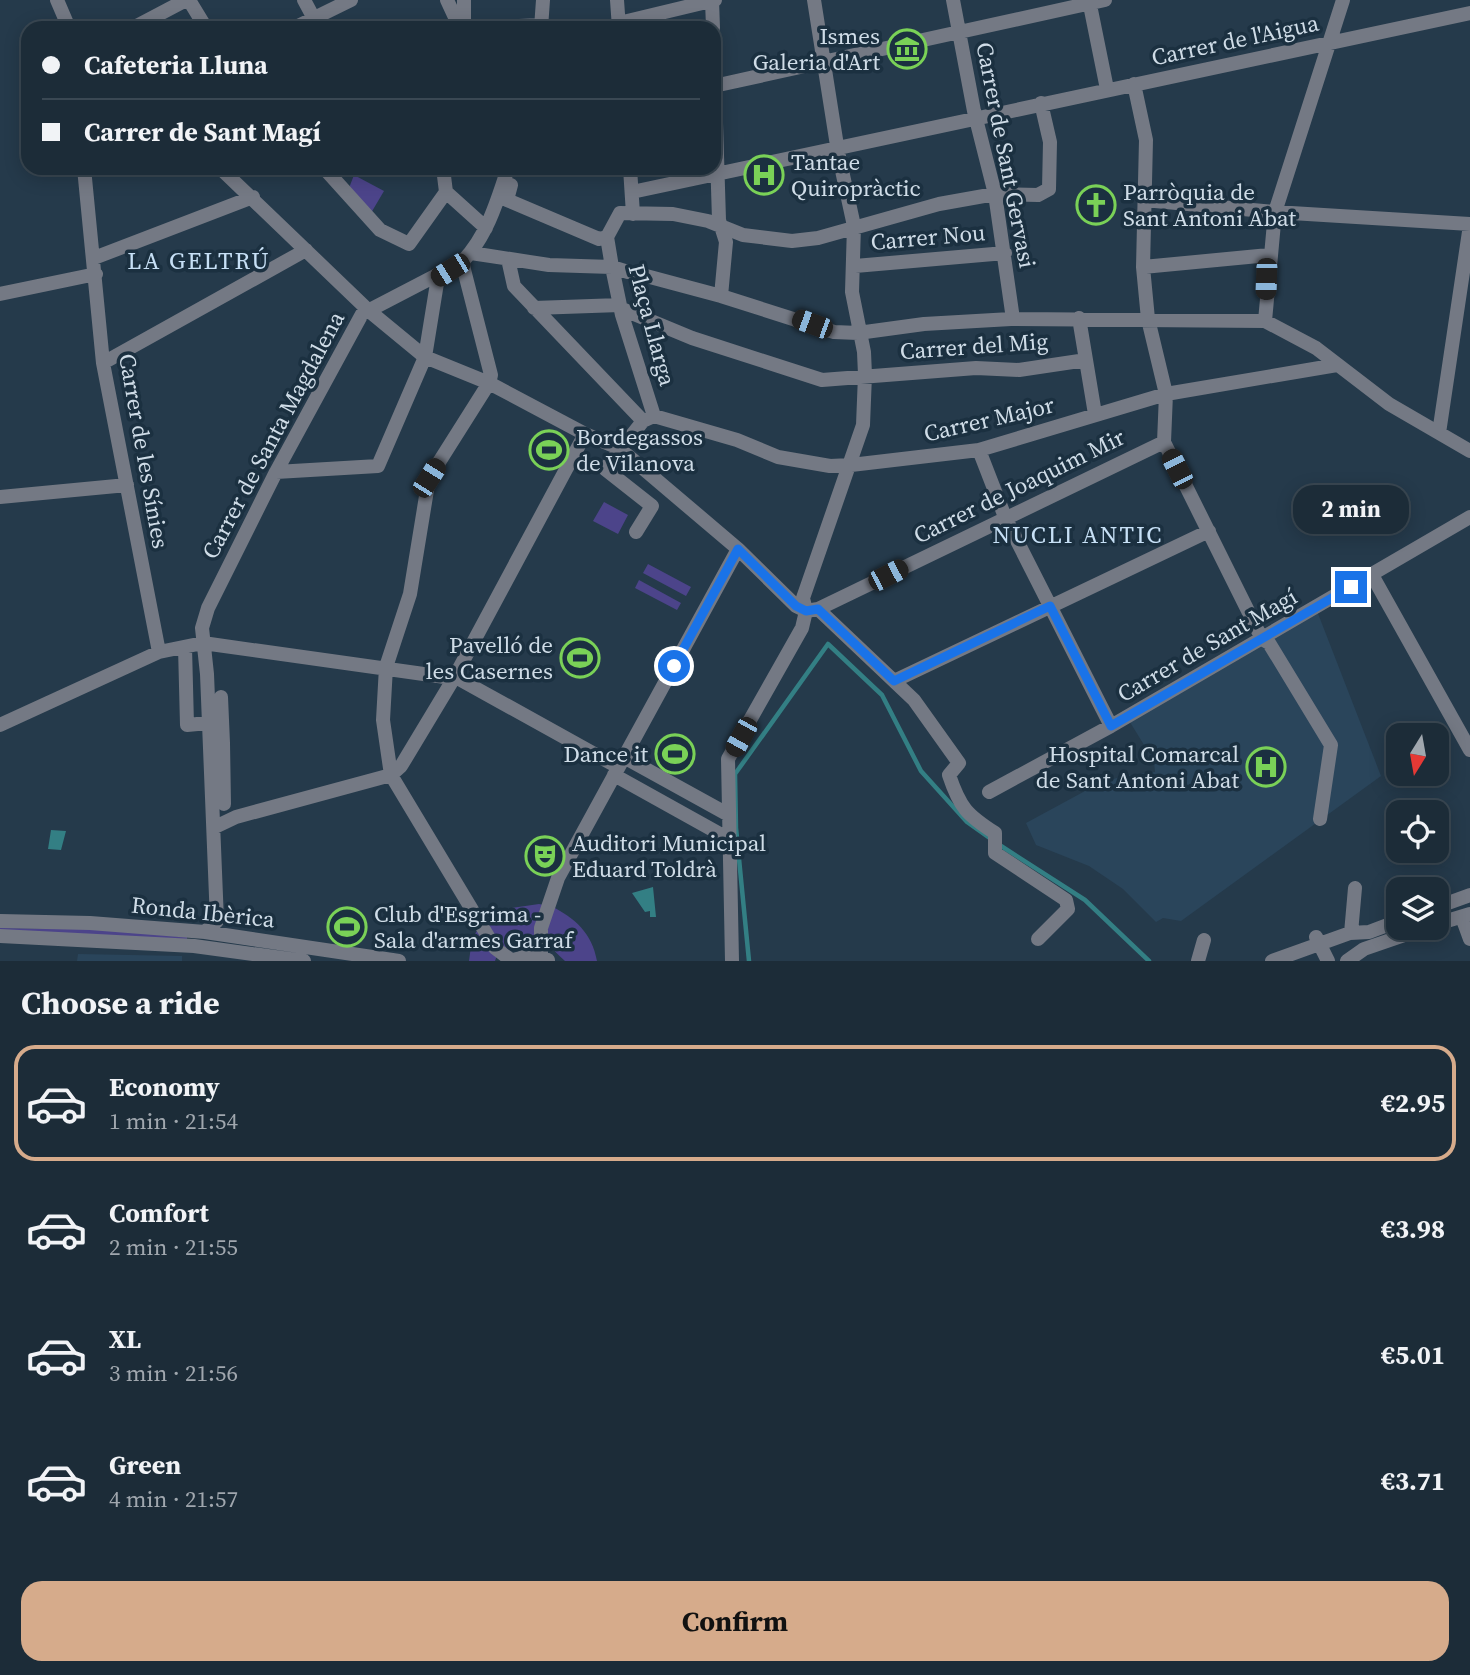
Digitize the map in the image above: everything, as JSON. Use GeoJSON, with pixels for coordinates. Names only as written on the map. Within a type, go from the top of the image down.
{"type":"FeatureCollection","features":[{"type":"Feature","properties":{"kind":"street"},"geometry":{"type":"LineString","coordinates":[[147,21],[188,0],[202,21]]}},
{"type":"Feature","properties":{"kind":"street"},"geometry":{"type":"LineString","coordinates":[[304,0],[315,21]]}},
{"type":"Feature","properties":{"kind":"street"},"geometry":{"type":"LineString","coordinates":[[319,21],[351,0]]}},
{"type":"Feature","properties":{"kind":"street"},"geometry":{"type":"LineString","coordinates":[[447,0],[458,21]]}},
{"type":"Feature","properties":{"kind":"street"},"geometry":{"type":"LineString","coordinates":[[462,21],[464,0]]}},
{"type":"Feature","properties":{"kind":"street"},"geometry":{"type":"LineString","coordinates":[[541,21],[543,0]]}},
{"type":"Feature","properties":{"kind":"street"},"geometry":{"type":"LineString","coordinates":[[617,0],[619,21]]}},
{"type":"Feature","properties":{"kind":"street"},"geometry":{"type":"LineString","coordinates":[[637,21],[713,0],[713,21]]}},
{"type":"Feature","properties":{"kind":"street"},"geometry":{"type":"LineString","coordinates":[[814,0],[854,226],[855,267],[852,292],[858,333],[864,352],[864,379],[863,425],[803,598],[812,610],[914,700],[959,763],[950,775],[957,799],[968,815],[995,833],[995,853],[1066,900],[1068,909],[1038,939]]}},
{"type":"Feature","properties":{"kind":"street","name":"Carrer de Sant Gervasi"},"geometry":{"type":"LineString","coordinates":[[953,0],[976,118],[995,194],[1013,319]]}},
{"type":"Feature","properties":{"kind":"street"},"geometry":{"type":"LineString","coordinates":[[721,85],[1105,0]]}},
{"type":"Feature","properties":{"kind":"street"},"geometry":{"type":"LineString","coordinates":[[1265,321],[1275,212],[1343,0]]}},
{"type":"Feature","properties":{"kind":"street"},"geometry":{"type":"LineString","coordinates":[[61,2],[67,21]]}},
{"type":"Feature","properties":{"kind":"street"},"geometry":{"type":"LineString","coordinates":[[1089,2],[1107,89]]}},
{"type":"Feature","properties":{"kind":"street","name":"Carrer de l'Aigua"},"geometry":{"type":"LineString","coordinates":[[632,192],[717,176],[1041,103],[1470,13]]}},
{"type":"Feature","properties":{"kind":"street"},"geometry":{"type":"LineString","coordinates":[[1133,84],[1146,140],[1143,267],[1148,319],[1166,394],[1164,442],[1262,639],[1269,643],[1331,745],[1320,820]]}},
{"type":"Feature","properties":{"kind":"street"},"geometry":{"type":"LineString","coordinates":[[513,175],[507,201],[599,239],[607,237],[620,213],[673,214],[723,226],[743,235],[792,241],[818,238],[939,204],[995,194],[1038,195],[1049,189],[1050,142],[1041,103]]}},
{"type":"Feature","properties":{"kind":"street","name":"Carrer de les Sínies"},"geometry":{"type":"LineString","coordinates":[[85,175],[103,363],[159,652]]}},
{"type":"Feature","properties":{"kind":"street"},"geometry":{"type":"LineString","coordinates":[[234,175],[253,197],[368,310],[425,357],[489,383],[584,434],[619,448],[738,549],[796,606],[812,610]]}},
{"type":"Feature","properties":{"kind":"street"},"geometry":{"type":"LineString","coordinates":[[331,175],[380,230],[409,244],[445,188],[444,175]]}},
{"type":"Feature","properties":{"kind":"street"},"geometry":{"type":"LineString","coordinates":[[506,175],[493,215],[466,257],[489,358],[489,383],[429,478],[412,583],[387,667],[383,720],[391,775],[495,948],[510,960],[531,955],[545,959],[541,928],[552,892],[738,549]]}},
{"type":"Feature","properties":{"kind":"street"},"geometry":{"type":"LineString","coordinates":[[631,175],[634,214]]}},
{"type":"Feature","properties":{"kind":"street"},"geometry":{"type":"LineString","coordinates":[[717,176],[719,220],[726,242],[721,296]]}},
{"type":"Feature","properties":{"kind":"street"},"geometry":{"type":"LineString","coordinates":[[445,188],[486,228]]}},
{"type":"Feature","properties":{"kind":"street"},"geometry":{"type":"LineString","coordinates":[[94,258],[253,197]]}},
{"type":"Feature","properties":{"kind":"street"},"geometry":{"type":"LineString","coordinates":[[1144,200],[1275,212],[1470,224],[1439,433]]}},
{"type":"Feature","properties":{"kind":"street","name":"Plaça Llarga"},"geometry":{"type":"LineString","coordinates":[[607,237],[649,419]]}},
{"type":"Feature","properties":{"kind":"street"},"geometry":{"type":"LineString","coordinates":[[103,363],[306,250]]}},
{"type":"Feature","properties":{"kind":"street","name":"Carrer Nou"},"geometry":{"type":"LineString","coordinates":[[855,267],[1005,253]]}},
{"type":"Feature","properties":{"kind":"street"},"geometry":{"type":"LineString","coordinates":[[1143,267],[1269,255]]}},
{"type":"Feature","properties":{"kind":"street"},"geometry":{"type":"LineString","coordinates":[[466,257],[612,267],[721,296],[826,329],[858,333],[924,324],[1013,319],[1265,321],[1316,348],[1390,404],[1470,451]]}},
{"type":"Feature","properties":{"kind":"street","name":"Carrer de Santa Magdalena"},"geometry":{"type":"LineString","coordinates":[[216,744],[208,723],[202,628],[208,608],[276,472],[368,310],[438,277],[466,257]]}},
{"type":"Feature","properties":{"kind":"street"},"geometry":{"type":"LineString","coordinates":[[508,259],[514,286],[649,419],[619,448],[605,469],[652,506],[636,532]]}},
{"type":"Feature","properties":{"kind":"street"},"geometry":{"type":"LineString","coordinates":[[0,294],[96,274]]}},
{"type":"Feature","properties":{"kind":"street"},"geometry":{"type":"LineString","coordinates":[[276,472],[378,466],[425,357],[438,277]]}},
{"type":"Feature","properties":{"kind":"street"},"geometry":{"type":"LineString","coordinates":[[534,308],[621,307]]}},
{"type":"Feature","properties":{"kind":"street","name":"Carrer del Mig"},"geometry":{"type":"LineString","coordinates":[[621,307],[691,338],[822,380],[864,379],[976,368],[1019,370],[1086,359]]}},
{"type":"Feature","properties":{"kind":"street"},"geometry":{"type":"LineString","coordinates":[[1079,318],[1095,414]]}},
{"type":"Feature","properties":{"kind":"street","name":"Carrer Major"},"geometry":{"type":"LineString","coordinates":[[649,419],[737,440],[778,457],[830,466],[851,465],[979,450],[1166,394],[1337,365]]}},
{"type":"Feature","properties":{"kind":"street"},"geometry":{"type":"LineString","coordinates":[[215,827],[236,817],[391,775],[401,766],[454,678],[584,434]]}},
{"type":"Feature","properties":{"kind":"street","name":"Carrer de Joaquim Mir"},"geometry":{"type":"LineString","coordinates":[[812,610],[1164,442]]}},
{"type":"Feature","properties":{"kind":"street"},"geometry":{"type":"LineString","coordinates":[[979,450],[1004,517],[1111,726]]}},
{"type":"Feature","properties":{"kind":"street"},"geometry":{"type":"LineString","coordinates":[[0,497],[127,485]]}},
{"type":"Feature","properties":{"kind":"street","name":"Carrer de Sant Magí"},"geometry":{"type":"LineString","coordinates":[[989,792],[1111,726],[1470,517]]}},
{"type":"Feature","properties":{"kind":"street"},"geometry":{"type":"LineString","coordinates":[[894,681],[1209,531]]}},
{"type":"Feature","properties":{"kind":"street"},"geometry":{"type":"LineString","coordinates":[[1372,575],[1470,749]]}},
{"type":"Feature","properties":{"kind":"street"},"geometry":{"type":"LineString","coordinates":[[732,961],[728,759],[812,610]]}},
{"type":"Feature","properties":{"kind":"street"},"geometry":{"type":"LineString","coordinates":[[202,628],[185,647],[187,725],[208,723]]}},
{"type":"Feature","properties":{"kind":"street"},"geometry":{"type":"LineString","coordinates":[[0,725],[159,652],[203,643],[454,678],[618,766],[729,815]]}},
{"type":"Feature","properties":{"kind":"street"},"geometry":{"type":"LineString","coordinates":[[205,932],[217,921],[216,744],[222,697]]}},
{"type":"Feature","properties":{"kind":"street"},"geometry":{"type":"LineString","coordinates":[[216,744],[224,804]]}},
{"type":"Feature","properties":{"kind":"street"},"geometry":{"type":"LineString","coordinates":[[618,766],[729,839]]}},
{"type":"Feature","properties":{"kind":"street"},"geometry":{"type":"LineString","coordinates":[[1352,927],[1355,888]]}},
{"type":"Feature","properties":{"kind":"street"},"geometry":{"type":"LineString","coordinates":[[1449,903],[1470,895]]}},
{"type":"Feature","properties":{"kind":"street"},"geometry":{"type":"LineString","coordinates":[[1449,920],[1466,915],[1470,939]]}},
{"type":"Feature","properties":{"kind":"street","name":"Ronda Ibèrica"},"geometry":{"type":"LineString","coordinates":[[0,921],[90,923],[205,932],[399,961]]}},
{"type":"Feature","properties":{"kind":"street"},"geometry":{"type":"LineString","coordinates":[[1272,961],[1352,927],[1369,932],[1386,926]]}},
{"type":"Feature","properties":{"kind":"street","name":"Ronda Ibèrica"},"geometry":{"type":"LineString","coordinates":[[0,936],[304,961]]}},
{"type":"Feature","properties":{"kind":"street"},"geometry":{"type":"LineString","coordinates":[[1198,961],[1204,940]]}},
{"type":"Feature","properties":{"kind":"street"},"geometry":{"type":"LineString","coordinates":[[1317,940],[1328,961]]}},
{"type":"Feature","properties":{"kind":"street"},"geometry":{"type":"LineString","coordinates":[[1347,961],[1364,949],[1390,940]]}},
{"type":"Feature","properties":{"kind":"shaded area"},"geometry":{"type":"Polygon","coordinates":[[[354,175],[384,191],[371,213],[349,188],[354,175]]]}},
{"type":"Feature","properties":{"kind":"shaded area"},"geometry":{"type":"Polygon","coordinates":[[[604,502],[628,515],[618,534],[593,521],[604,502]]]}},
{"type":"Feature","properties":{"kind":"shaded area"},"geometry":{"type":"Polygon","coordinates":[[[648,564],[691,587],[686,596],[643,573],[648,564]]]}},
{"type":"Feature","properties":{"kind":"shaded area"},"geometry":{"type":"Polygon","coordinates":[[[639,580],[681,603],[677,610],[635,588],[639,580]]]}},
{"type":"Feature","properties":{"kind":"shaded area","name":"Hospital Comarcal de Sant Antoni Abat"},"geometry":{"type":"Polygon","coordinates":[[[1317,611],[1381,776],[1181,921],[1163,918],[1156,922],[1123,889],[1089,866],[1036,845],[1026,823],[1098,784],[1123,776],[1155,772],[1154,761],[1128,719],[1317,611]]]}},
{"type":"Feature","properties":{"kind":"shaded area"},"geometry":{"type":"Polygon","coordinates":[[[51,830],[66,831],[61,850],[48,849],[51,830]]]}},
{"type":"Feature","properties":{"kind":"shaded area"},"geometry":{"type":"Polygon","coordinates":[[[653,887],[656,917],[650,917],[650,911],[645,912],[632,893],[653,887]]]}},
{"type":"Feature","properties":{"kind":"shaded area"},"geometry":{"type":"Polygon","coordinates":[[[544,905],[535,946],[508,950],[500,947],[485,923],[505,909],[544,905]]]}},
{"type":"Feature","properties":{"kind":"shaded area"},"geometry":{"type":"Polygon","coordinates":[[[551,906],[568,916],[587,934],[597,961],[565,961],[552,948],[546,936],[551,906]]]}},
{"type":"Feature","properties":{"kind":"shaded area"},"geometry":{"type":"Polygon","coordinates":[[[0,928],[91,929],[187,937],[187,941],[0,931],[0,928]]]}},
{"type":"Feature","properties":{"kind":"shaded area"},"geometry":{"type":"Polygon","coordinates":[[[478,929],[497,955],[495,961],[469,961],[472,939],[478,929]]]}},
{"type":"Feature","properties":{"kind":"shaded area"},"geometry":{"type":"Polygon","coordinates":[[[78,954],[182,956],[182,961],[77,961],[78,954]]]}},
{"type":"Feature","properties":{"kind":"waterway"},"geometry":{"type":"LineString","coordinates":[[749,961],[736,828],[735,774],[828,644],[882,695],[921,771],[967,822],[991,839]]}},
{"type":"Feature","properties":{"kind":"waterway"},"geometry":{"type":"LineString","coordinates":[[998,844],[1085,900],[1149,961]]}},
{"type":"Feature","properties":{"kind":"place","name":"Ismes Galeria d'Art"},"geometry":{"type":"Point","coordinates":[907,49]}},
{"type":"Feature","properties":{"kind":"place","name":"Tantae Quiropràctic"},"geometry":{"type":"Point","coordinates":[764,175]}},
{"type":"Feature","properties":{"kind":"place","name":"Parròquia de Sant Antoni Abat"},"geometry":{"type":"Point","coordinates":[1096,205]}},
{"type":"Feature","properties":{"kind":"place","name":"Bordegassos de Vilanova"},"geometry":{"type":"Point","coordinates":[549,450]}},
{"type":"Feature","properties":{"kind":"place","name":"Pavelló de les Casernes"},"geometry":{"type":"Point","coordinates":[580,658]}},
{"type":"Feature","properties":{"kind":"place","name":"Dance it"},"geometry":{"type":"Point","coordinates":[675,754]}},
{"type":"Feature","properties":{"kind":"place","name":"Hospital Comarcal de Sant Antoni Abat"},"geometry":{"type":"Point","coordinates":[1266,767]}},
{"type":"Feature","properties":{"kind":"place","name":"Auditori Municipal Eduard Toldrà"},"geometry":{"type":"Point","coordinates":[545,856]}},
{"type":"Feature","properties":{"kind":"place","name":"Club d'Esgrima - Sala d'armes Garraf"},"geometry":{"type":"Point","coordinates":[347,927]}},
{"type":"Feature","properties":{"kind":"district","name":"LA GELTRÚ"},"geometry":{"type":"Point","coordinates":[199,260]}},
{"type":"Feature","properties":{"kind":"district","name":"NUCLI ANTIC"},"geometry":{"type":"Point","coordinates":[1078,534]}},
{"type":"Feature","properties":{"kind":"route"},"geometry":{"type":"LineString","coordinates":[[674,666],[738,549],[796,606],[806,611],[818,609],[894,681],[1050,606],[1111,726],[1351,587]]}}]}
